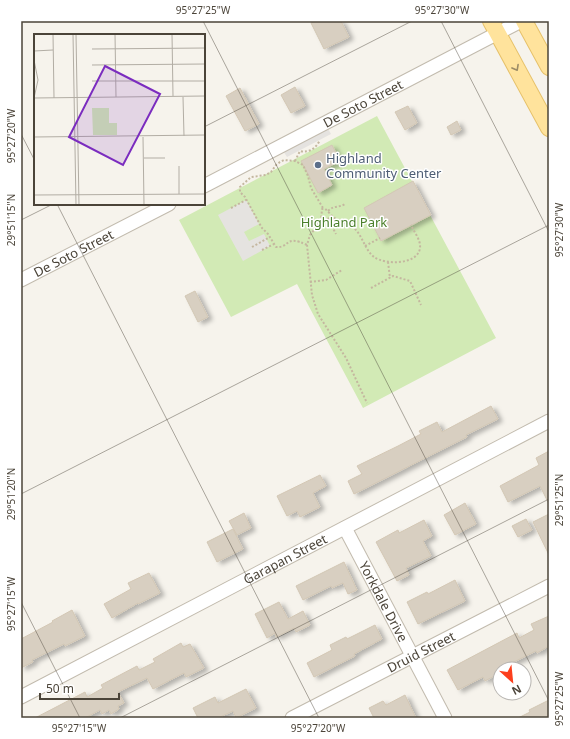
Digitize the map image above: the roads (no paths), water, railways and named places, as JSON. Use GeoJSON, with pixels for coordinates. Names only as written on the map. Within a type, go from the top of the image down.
{"type":"FeatureCollection","features":[{"type":"Feature","properties":{"kind":"main road"},"geometry":{"type":"LineString","coordinates":[[523,21],[549,67]]}},
{"type":"Feature","properties":{"kind":"main road"},"geometry":{"type":"LineString","coordinates":[[494,27],[549,128]]}},
{"type":"Feature","properties":{"kind":"street","name":"De Soto Street"},"geometry":{"type":"LineString","coordinates":[[205,185],[293,139],[494,27],[523,21]]}},
{"type":"Feature","properties":{"kind":"street","name":"De Soto Street"},"geometry":{"type":"LineString","coordinates":[[21,280],[167,205]]}},
{"type":"Feature","properties":{"kind":"street","name":"Garapan Street"},"geometry":{"type":"LineString","coordinates":[[21,697],[549,421]]}},
{"type":"Feature","properties":{"kind":"street","name":"Yorkdale Drive"},"geometry":{"type":"LineString","coordinates":[[345,528],[445,718]]}},
{"type":"Feature","properties":{"kind":"street","name":"Druid Street"},"geometry":{"type":"LineString","coordinates":[[292,718],[549,586]]}},
{"type":"Feature","properties":{"kind":"place","name":"Highland Community Center"},"geometry":{"type":"Point","coordinates":[318,165]}},
{"type":"Feature","properties":{"kind":"park label","name":"Highland Park"},"geometry":{"type":"Point","coordinates":[344,222]}}]}
